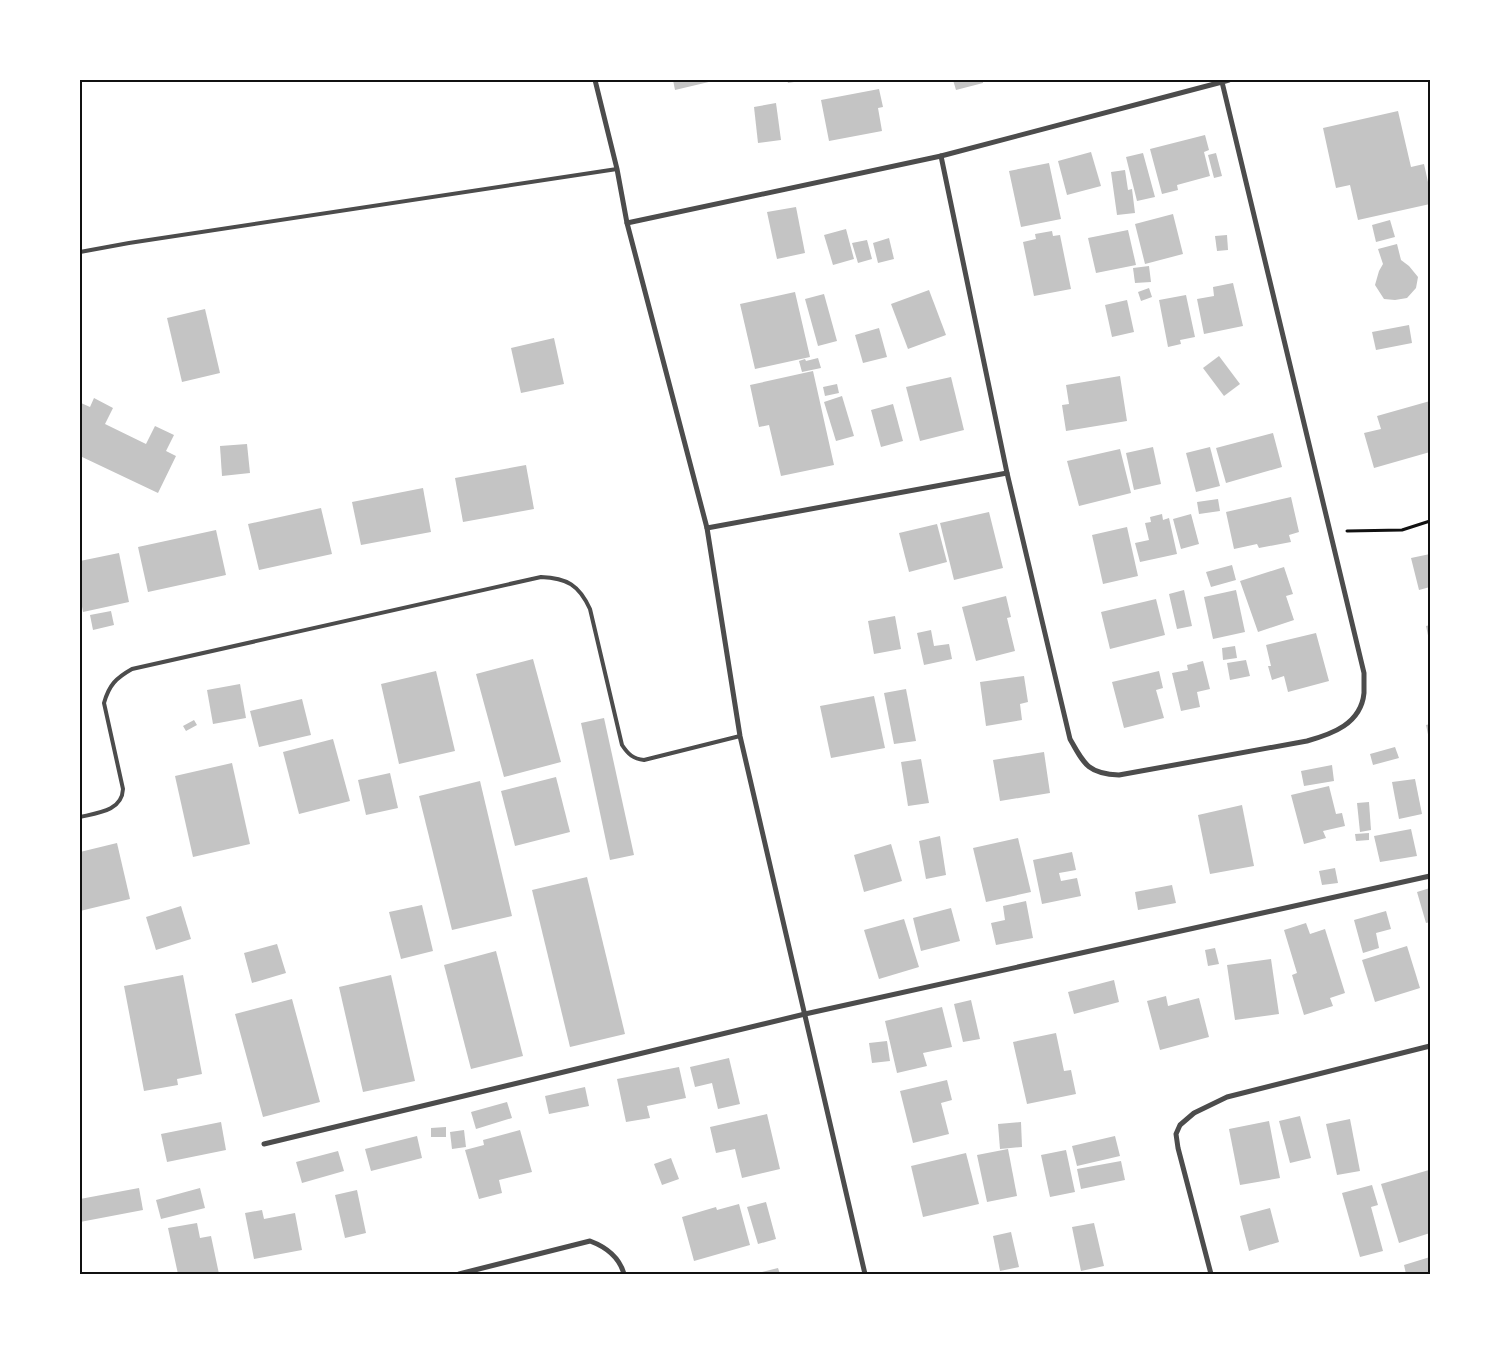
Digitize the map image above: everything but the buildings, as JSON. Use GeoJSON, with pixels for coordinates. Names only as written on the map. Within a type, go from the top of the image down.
{"type":"FeatureCollection","features":[{"type":"Feature","properties":{"kind":"street"},"geometry":{"type":"LineString","coordinates":[[595,80],[617,169],[627,223],[707,528],[740,736],[865,1274]]}},
{"type":"Feature","properties":{"kind":"street"},"geometry":{"type":"LineString","coordinates":[[627,223],[941,156],[1229,80]]}},
{"type":"Feature","properties":{"kind":"street"},"geometry":{"type":"LineString","coordinates":[[941,156],[1008,473],[1070,739],[1081,758],[1091,769],[1107,774],[1119,775],[1307,741],[1329,734],[1347,724],[1357,711],[1364,695],[1364,673],[1222,82]]}},
{"type":"Feature","properties":{"kind":"street"},"geometry":{"type":"LineString","coordinates":[[707,528],[1008,473]]}},
{"type":"Feature","properties":{"kind":"street"},"geometry":{"type":"LineString","coordinates":[[264,1144],[805,1014],[1430,876]]}},
{"type":"Feature","properties":{"kind":"street"},"geometry":{"type":"LineString","coordinates":[[1211,1274],[1178,1148],[1176,1134],[1180,1125],[1194,1113],[1227,1097],[1430,1046]]}},
{"type":"Feature","properties":{"kind":"street"},"geometry":{"type":"LineString","coordinates":[[459,1274],[590,1241],[600,1245],[616,1257],[622,1265],[624,1274]]}},
{"type":"Feature","properties":{"kind":"lane"},"geometry":{"type":"LineString","coordinates":[[80,252],[617,169]]}},
{"type":"Feature","properties":{"kind":"lane"},"geometry":{"type":"LineString","coordinates":[[80,818],[109,810],[120,802],[122,797],[123,789],[104,703],[113,683],[127,672],[142,667],[541,577],[562,580],[573,585],[584,596],[590,609],[622,745],[634,758],[644,760],[740,736]]}},
{"type":"Feature","properties":{"kind":"path"},"geometry":{"type":"LineString","coordinates":[[1330,532],[1402,530],[1430,522]]}}]}
